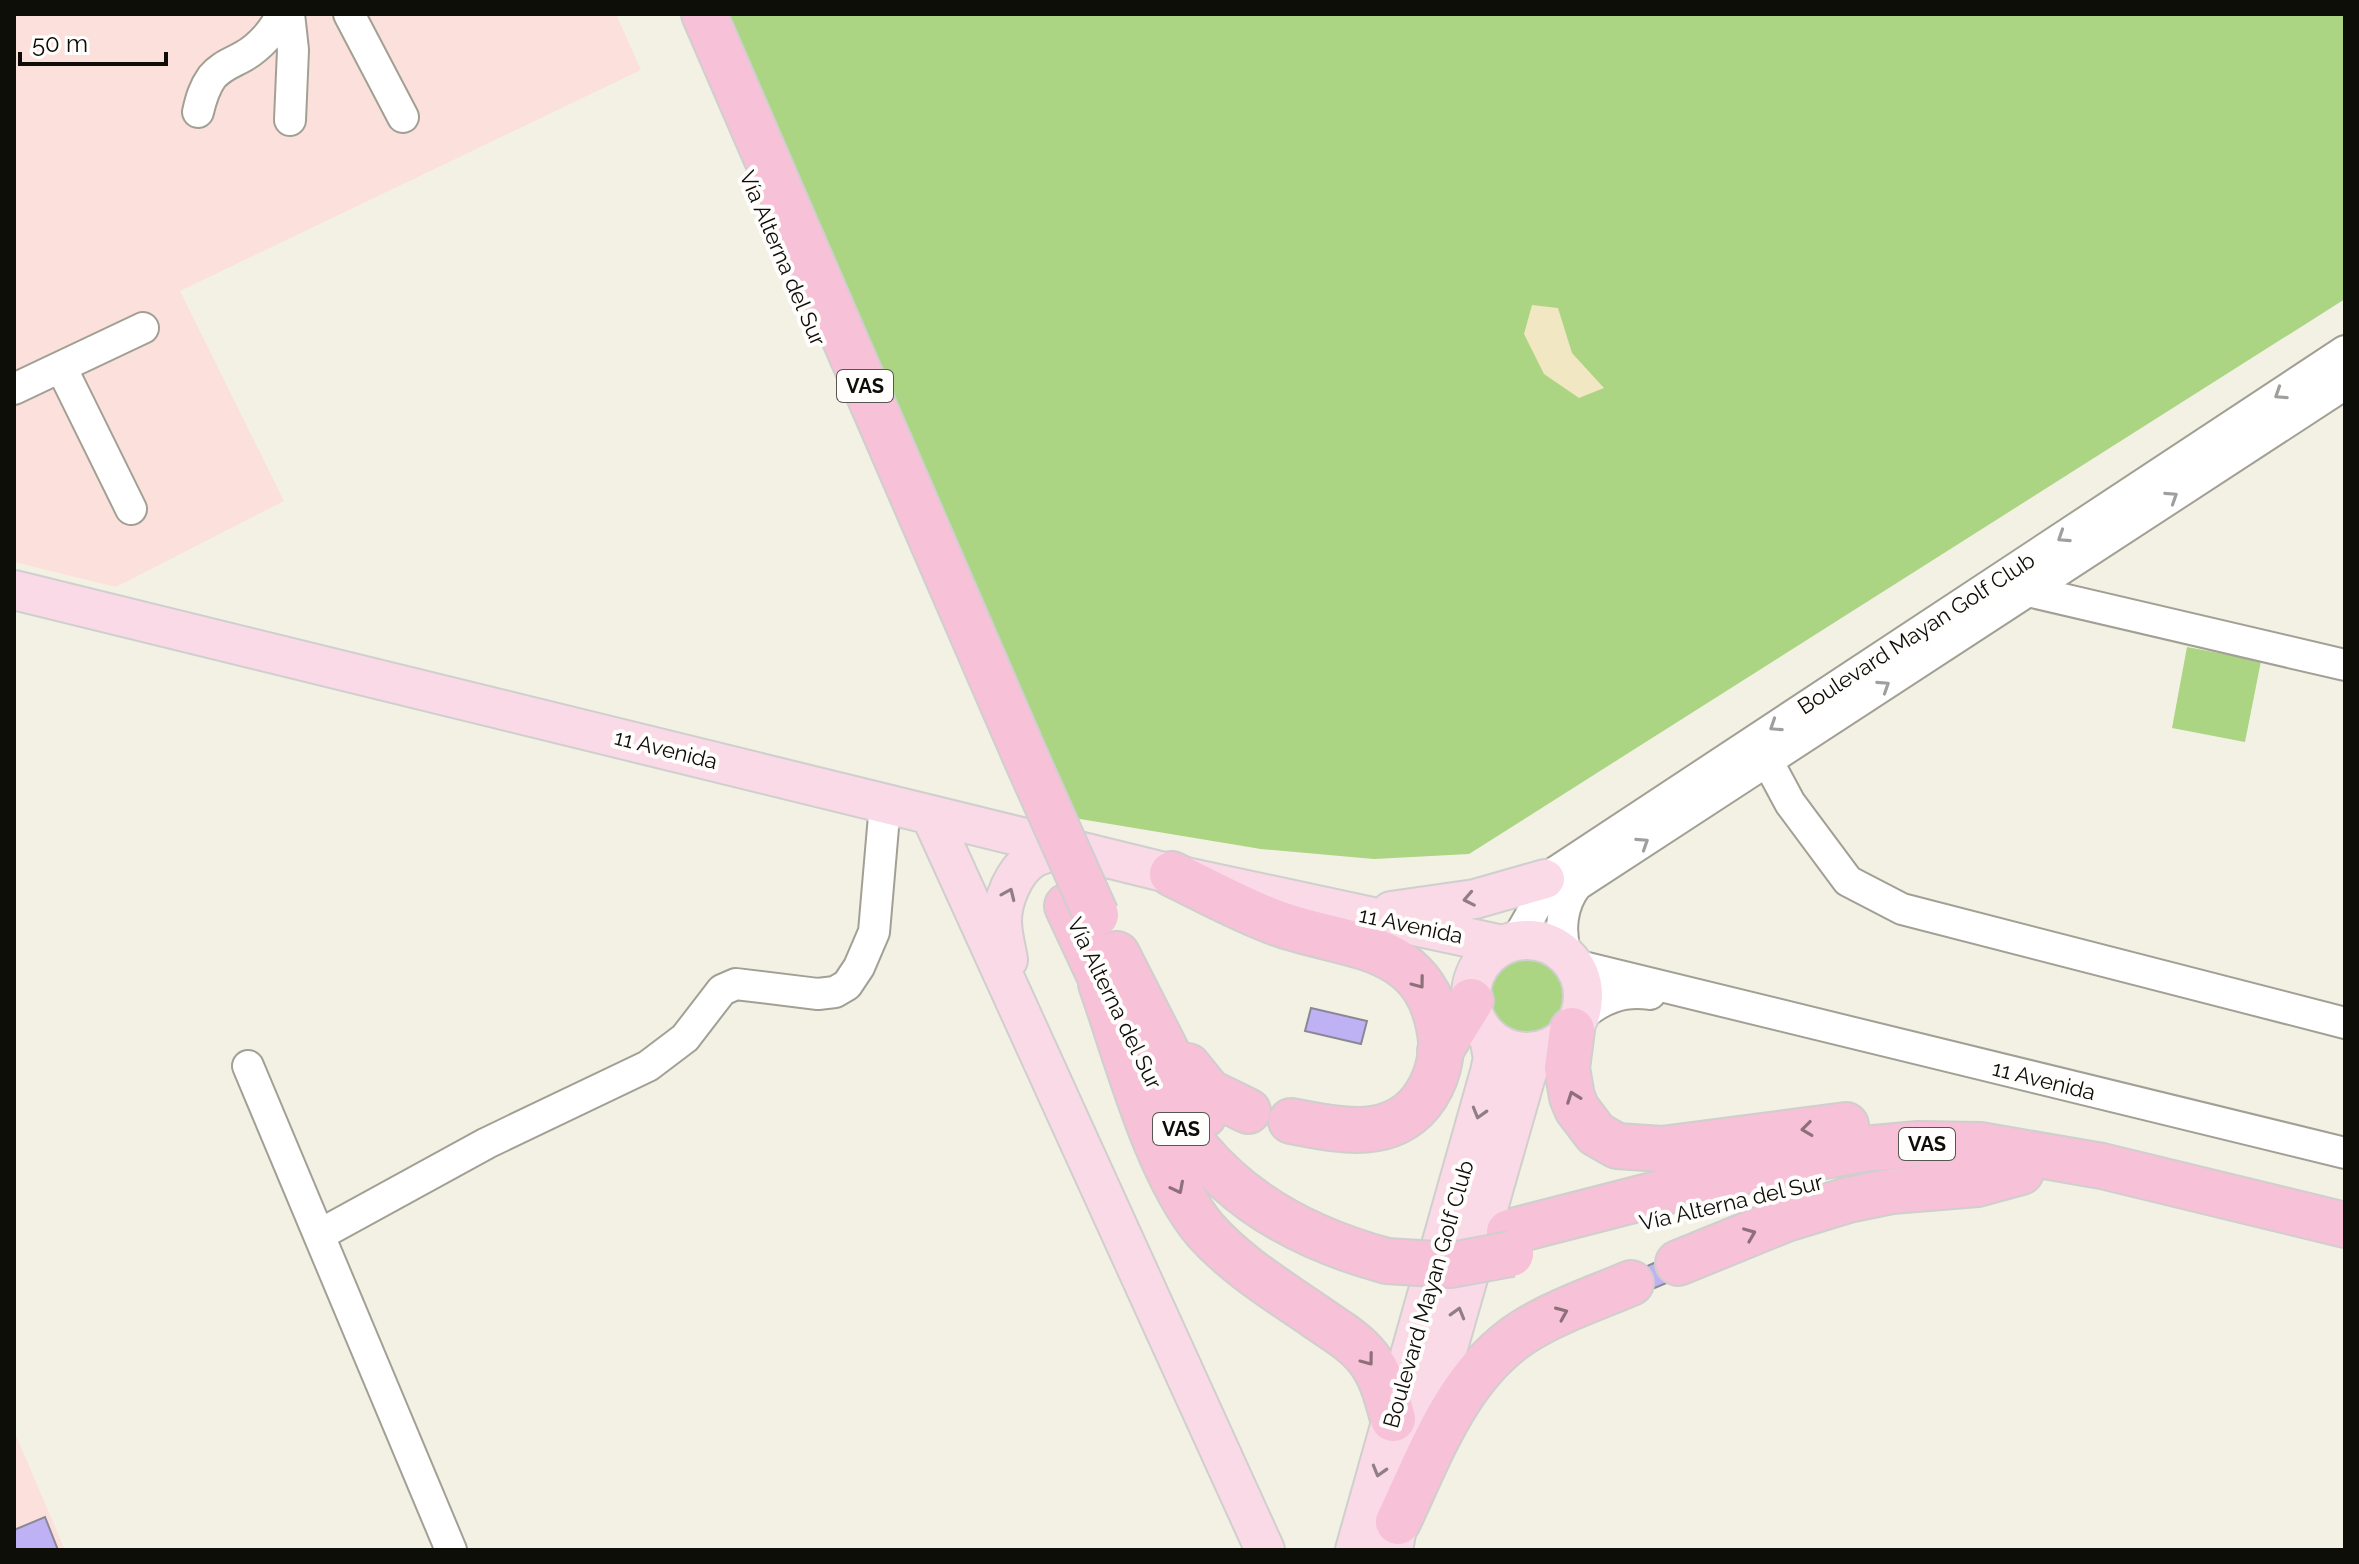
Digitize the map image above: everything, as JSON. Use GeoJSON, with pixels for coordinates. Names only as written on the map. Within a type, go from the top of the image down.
{"type":"FeatureCollection","features":[{"type":"Feature","properties":{"kind":"highway","name":"Vía Alterna del Sur"},"geometry":{"type":"LineString","coordinates":[[677,14],[1012,758],[1089,917],[1195,1104],[1232,1151],[1269,1183],[1311,1209],[1348,1224],[1390,1248],[1451,1265],[1510,1243],[1754,1169],[1863,1149],[1918,1144],[1980,1145],[2102,1166],[2345,1225]]}},
{"type":"Feature","properties":{"kind":"highway","name":"Vía Alterna del Sur"},"geometry":{"type":"LineString","coordinates":[[704,14],[1012,758]]}},
{"type":"Feature","properties":{"kind":"highway"},"geometry":{"type":"LineString","coordinates":[[1172,874],[1276,923],[1363,945],[1396,959],[1423,986],[1431,1001],[1438,1022],[1438,1068],[1423,1100],[1401,1120],[1389,1126],[1351,1131],[1291,1121]]}},
{"type":"Feature","properties":{"kind":"highway","name":"Vía Alterna del Sur"},"geometry":{"type":"LineString","coordinates":[[1089,917],[1101,984],[1171,1114],[1192,1144],[1223,1177],[1258,1206],[1296,1228],[1345,1250],[1390,1248]]}},
{"type":"Feature","properties":{"kind":"highway"},"geometry":{"type":"LineString","coordinates":[[1089,917],[1195,1078],[1217,1097],[1248,1111]]}},
{"type":"Feature","properties":{"kind":"highway"},"geometry":{"type":"LineString","coordinates":[[1101,984],[1150,1124],[1176,1183],[1197,1219],[1238,1263],[1359,1348],[1380,1379],[1393,1419]]}},
{"type":"Feature","properties":{"kind":"highway"},"geometry":{"type":"LineString","coordinates":[[1440,1051],[1479,1004]]}},
{"type":"Feature","properties":{"kind":"highway"},"geometry":{"type":"LineString","coordinates":[[1563,1033],[1572,1097],[1577,1109],[1596,1134],[1617,1146],[1662,1149],[1844,1125],[1923,1121],[2022,1135],[2102,1166]]}},
{"type":"Feature","properties":{"kind":"highway","name":"Vía Alterna del Sur"},"geometry":{"type":"LineString","coordinates":[[1510,1243],[1834,1177],[1909,1167],[2064,1177],[2345,1245]]}},
{"type":"Feature","properties":{"kind":"highway"},"geometry":{"type":"LineString","coordinates":[[1678,1263],[1786,1219],[1837,1203],[1892,1191],[1977,1184],[2021,1172]]}},
{"type":"Feature","properties":{"kind":"highway"},"geometry":{"type":"LineString","coordinates":[[1396,1536],[1454,1409],[1491,1359],[1531,1327],[1631,1283]]}},
{"type":"Feature","properties":{"kind":"main road","name":"11 Avenida"},"geometry":{"type":"LineString","coordinates":[[14,590],[1172,874],[1510,943]]}},
{"type":"Feature","properties":{"kind":"main road"},"geometry":{"type":"LineString","coordinates":[[931,816],[1264,1541]]}},
{"type":"Feature","properties":{"kind":"main road"},"geometry":{"type":"LineString","coordinates":[[1015,998],[1001,924],[1003,907],[1021,870],[1031,860],[1069,849]]}},
{"type":"Feature","properties":{"kind":"main road"},"geometry":{"type":"LineString","coordinates":[[1362,915],[1475,899],[1545,879]]}},
{"type":"Feature","properties":{"kind":"main road","name":"11 Avenida"},"geometry":{"type":"LineString","coordinates":[[1318,906],[1445,946],[1461,956],[1479,1004]]}},
{"type":"Feature","properties":{"kind":"main road"},"geometry":{"type":"LineString","coordinates":[[1543,942],[1570,960],[1583,991],[1563,1033],[1512,1050],[1479,1004],[1483,962],[1510,943],[1543,942]]}},
{"type":"Feature","properties":{"kind":"main road","name":"Boulevard Mayan Golf Club"},"geometry":{"type":"LineString","coordinates":[[1355,1550],[1490,1072],[1493,1058],[1479,1004]]}},
{"type":"Feature","properties":{"kind":"main road","name":"Boulevard Mayan Golf Club"},"geometry":{"type":"LineString","coordinates":[[1396,1536],[1525,1079],[1530,1064],[1563,1033]]}},
{"type":"Feature","properties":{"kind":"street"},"geometry":{"type":"LineString","coordinates":[[198,112],[204,89],[213,75],[225,65],[245,56],[265,38],[281,14]]}},
{"type":"Feature","properties":{"kind":"street"},"geometry":{"type":"LineString","coordinates":[[289,14],[293,50],[290,120]]}},
{"type":"Feature","properties":{"kind":"street"},"geometry":{"type":"LineString","coordinates":[[349,14],[403,117]]}},
{"type":"Feature","properties":{"kind":"street"},"geometry":{"type":"LineString","coordinates":[[14,389],[143,328]]}},
{"type":"Feature","properties":{"kind":"street","name":"Boulevard Mayan Golf Club"},"geometry":{"type":"LineString","coordinates":[[1545,879],[2345,351]]}},
{"type":"Feature","properties":{"kind":"street"},"geometry":{"type":"LineString","coordinates":[[61,367],[131,509]]}},
{"type":"Feature","properties":{"kind":"street","name":"Boulevard Mayan Golf Club"},"geometry":{"type":"LineString","coordinates":[[1570,960],[1563,943],[1564,910],[1569,895],[1577,885],[2345,384]]}},
{"type":"Feature","properties":{"kind":"street"},"geometry":{"type":"LineString","coordinates":[[2028,591],[2345,665]]}},
{"type":"Feature","properties":{"kind":"street"},"geometry":{"type":"LineString","coordinates":[[1768,762],[1790,803],[1848,881],[1902,909],[2345,1023]]}},
{"type":"Feature","properties":{"kind":"street"},"geometry":{"type":"LineString","coordinates":[[319,1235],[487,1143],[648,1066],[685,1038],[722,990],[736,984],[818,994],[835,992],[847,985],[859,967],[874,932],[885,804]]}},
{"type":"Feature","properties":{"kind":"street"},"geometry":{"type":"LineString","coordinates":[[1510,943],[1540,899],[1545,879]]}},
{"type":"Feature","properties":{"kind":"street","name":"11 Avenida"},"geometry":{"type":"LineString","coordinates":[[1570,960],[1743,1006],[2345,1153]]}},
{"type":"Feature","properties":{"kind":"street","name":"11 Avenida"},"geometry":{"type":"LineString","coordinates":[[1563,1033],[1598,1002],[1632,992],[1743,1006]]}},
{"type":"Feature","properties":{"kind":"street"},"geometry":{"type":"LineString","coordinates":[[248,1066],[451,1550]]}},
{"type":"Feature","properties":{"kind":"shaded area"},"geometry":{"type":"Polygon","coordinates":[[[14,14],[616,14],[641,70],[180,291],[284,501],[116,587],[14,562],[14,14]]]}},
{"type":"Feature","properties":{"kind":"shaded area"},"geometry":{"type":"Polygon","coordinates":[[[14,1431],[65,1550],[14,1550],[14,1431]]]}},
{"type":"Feature","properties":{"kind":"green space"},"geometry":{"type":"Polygon","coordinates":[[[708,14],[2345,14],[2345,299],[1469,854],[1374,859],[1261,849],[1074,818],[708,14]]]}},
{"type":"Feature","properties":{"kind":"green space"},"geometry":{"type":"Polygon","coordinates":[[[2187,647],[2261,661],[2245,742],[2172,728],[2187,647]]]}},
{"type":"Feature","properties":{"kind":"green space"},"geometry":{"type":"Polygon","coordinates":[[[1528,951],[1545,954],[1560,964],[1570,979],[1573,996],[1570,1013],[1560,1028],[1545,1038],[1528,1041],[1511,1038],[1496,1028],[1486,1013],[1483,996],[1486,979],[1496,964],[1511,954],[1528,951]]]}},
{"type":"Feature","properties":{"kind":"sand"},"geometry":{"type":"Polygon","coordinates":[[[1532,305],[1558,308],[1572,353],[1604,388],[1579,398],[1544,374],[1524,334],[1532,305]]]}},
{"type":"Feature","properties":{"kind":"building"},"geometry":{"type":"Polygon","coordinates":[[[1311,1008],[1367,1021],[1361,1044],[1305,1031],[1311,1008]]]}},
{"type":"Feature","properties":{"kind":"building"},"geometry":{"type":"Polygon","coordinates":[[[1674,1254],[1683,1276],[1636,1296],[1627,1275],[1674,1254]]]}},
{"type":"Feature","properties":{"kind":"building"},"geometry":{"type":"Polygon","coordinates":[[[45,1517],[58,1550],[14,1550],[14,1530],[45,1517]]]}}]}
